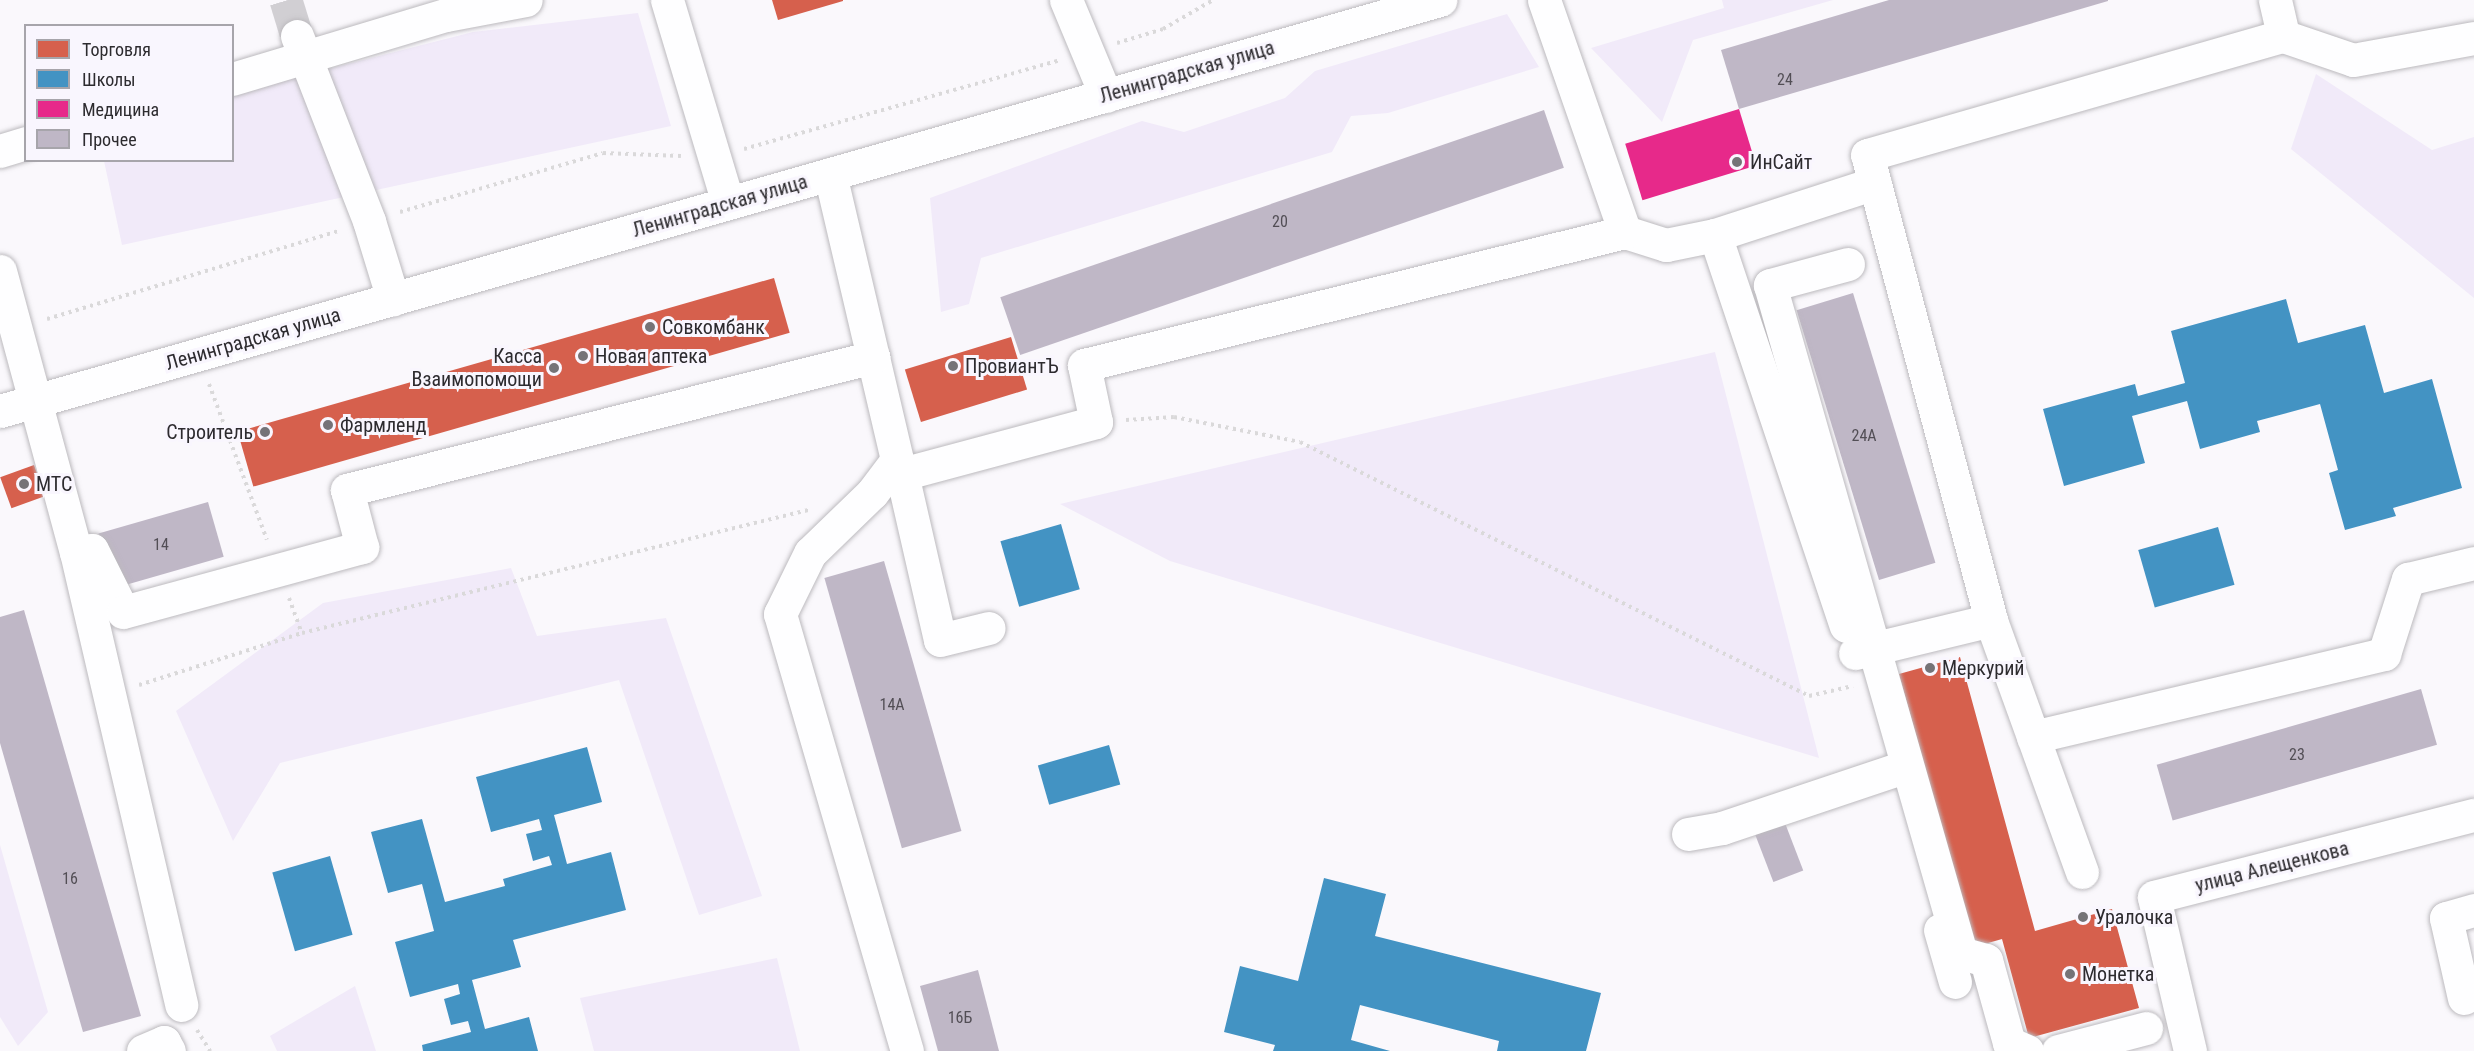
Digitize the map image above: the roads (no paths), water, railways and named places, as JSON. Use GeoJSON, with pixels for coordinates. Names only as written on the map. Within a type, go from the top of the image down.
{"type":"FeatureCollection","features":[{"type":"Feature","properties":{"kind":"street"},"geometry":{"type":"LineString","coordinates":[[234,78],[300,46],[526,0]]}},
{"type":"Feature","properties":{"kind":"street"},"geometry":{"type":"LineString","coordinates":[[668,0],[728,203]]}},
{"type":"Feature","properties":{"kind":"street"},"geometry":{"type":"LineString","coordinates":[[1066,0],[1106,96]]}},
{"type":"Feature","properties":{"kind":"street","name":"Ленинградская улица"},"geometry":{"type":"LineString","coordinates":[[0,411],[1440,0]]}},
{"type":"Feature","properties":{"kind":"street"},"geometry":{"type":"LineString","coordinates":[[1544,0],[1625,232]]}},
{"type":"Feature","properties":{"kind":"street"},"geometry":{"type":"LineString","coordinates":[[2275,0],[2283,36]]}},
{"type":"Feature","properties":{"kind":"street"},"geometry":{"type":"LineString","coordinates":[[2082,872],[1991,620],[1867,155],[2283,36],[2353,60],[2474,38]]}},
{"type":"Feature","properties":{"kind":"street"},"geometry":{"type":"LineString","coordinates":[[300,46],[369,221],[393,299]]}},
{"type":"Feature","properties":{"kind":"street"},"geometry":{"type":"LineString","coordinates":[[0,151],[24,144]]}},
{"type":"Feature","properties":{"kind":"street"},"geometry":{"type":"LineString","coordinates":[[830,174],[940,639],[989,628]]}},
{"type":"Feature","properties":{"kind":"street"},"geometry":{"type":"LineString","coordinates":[[907,1051],[780,614],[810,553],[899,467],[1096,422],[1084,365],[1625,232],[1666,246],[1715,235],[1875,183]]}},
{"type":"Feature","properties":{"kind":"street"},"geometry":{"type":"LineString","coordinates":[[1715,235],[1864,662],[1961,952],[1986,960],[2009,1043],[2027,1051]]}},
{"type":"Feature","properties":{"kind":"street"},"geometry":{"type":"LineString","coordinates":[[1848,264],[1770,285],[1892,771],[1955,982]]}},
{"type":"Feature","properties":{"kind":"street"},"geometry":{"type":"LineString","coordinates":[[1,281],[76,552],[181,1005]]}},
{"type":"Feature","properties":{"kind":"street"},"geometry":{"type":"LineString","coordinates":[[76,552],[92,550],[123,612],[362,547],[347,490],[873,357]]}},
{"type":"Feature","properties":{"kind":"street"},"geometry":{"type":"LineString","coordinates":[[2033,737],[2384,654],[2408,579],[2474,563]]}},
{"type":"Feature","properties":{"kind":"street"},"geometry":{"type":"LineString","coordinates":[[1864,662],[1991,620]]}},
{"type":"Feature","properties":{"kind":"street"},"geometry":{"type":"LineString","coordinates":[[1688,834],[1722,828],[1892,771]]}},
{"type":"Feature","properties":{"kind":"street","name":"улица Алещенкова"},"geometry":{"type":"LineString","coordinates":[[2190,1051],[2154,897],[2474,815]]}},
{"type":"Feature","properties":{"kind":"street"},"geometry":{"type":"LineString","coordinates":[[2464,998],[2446,918],[2474,910]]}},
{"type":"Feature","properties":{"kind":"street"},"geometry":{"type":"LineString","coordinates":[[2058,1051],[2146,1028]]}},
{"type":"Feature","properties":{"kind":"street"},"geometry":{"type":"LineString","coordinates":[[143,1051],[164,1042],[169,1051]]}},
{"type":"Feature","properties":{"kind":"tunnel"},"geometry":{"type":"LineString","coordinates":[[286,0],[297,35]]}},
{"type":"Feature","properties":{"kind":"place","name":"ИнСайт"},"geometry":{"type":"Point","coordinates":[1737,162]}},
{"type":"Feature","properties":{"kind":"place","name":"Совкомбанк"},"geometry":{"type":"Point","coordinates":[650,327]}},
{"type":"Feature","properties":{"kind":"place","name":"Новая аптека"},"geometry":{"type":"Point","coordinates":[583,356]}},
{"type":"Feature","properties":{"kind":"place","name":"ПровиантЪ"},"geometry":{"type":"Point","coordinates":[953,366]}},
{"type":"Feature","properties":{"kind":"place","name":"Касса Взаимопомощи"},"geometry":{"type":"Point","coordinates":[554,368]}},
{"type":"Feature","properties":{"kind":"place","name":"Фармленд"},"geometry":{"type":"Point","coordinates":[328,425]}},
{"type":"Feature","properties":{"kind":"place","name":"Строитель"},"geometry":{"type":"Point","coordinates":[265,432]}},
{"type":"Feature","properties":{"kind":"place","name":"МТС"},"geometry":{"type":"Point","coordinates":[24,484]}},
{"type":"Feature","properties":{"kind":"place","name":"Меркурий"},"geometry":{"type":"Point","coordinates":[1930,668]}},
{"type":"Feature","properties":{"kind":"place","name":"Уралочка"},"geometry":{"type":"Point","coordinates":[2083,917]}},
{"type":"Feature","properties":{"kind":"place","name":"Монетка"},"geometry":{"type":"Point","coordinates":[2070,974]}}]}
